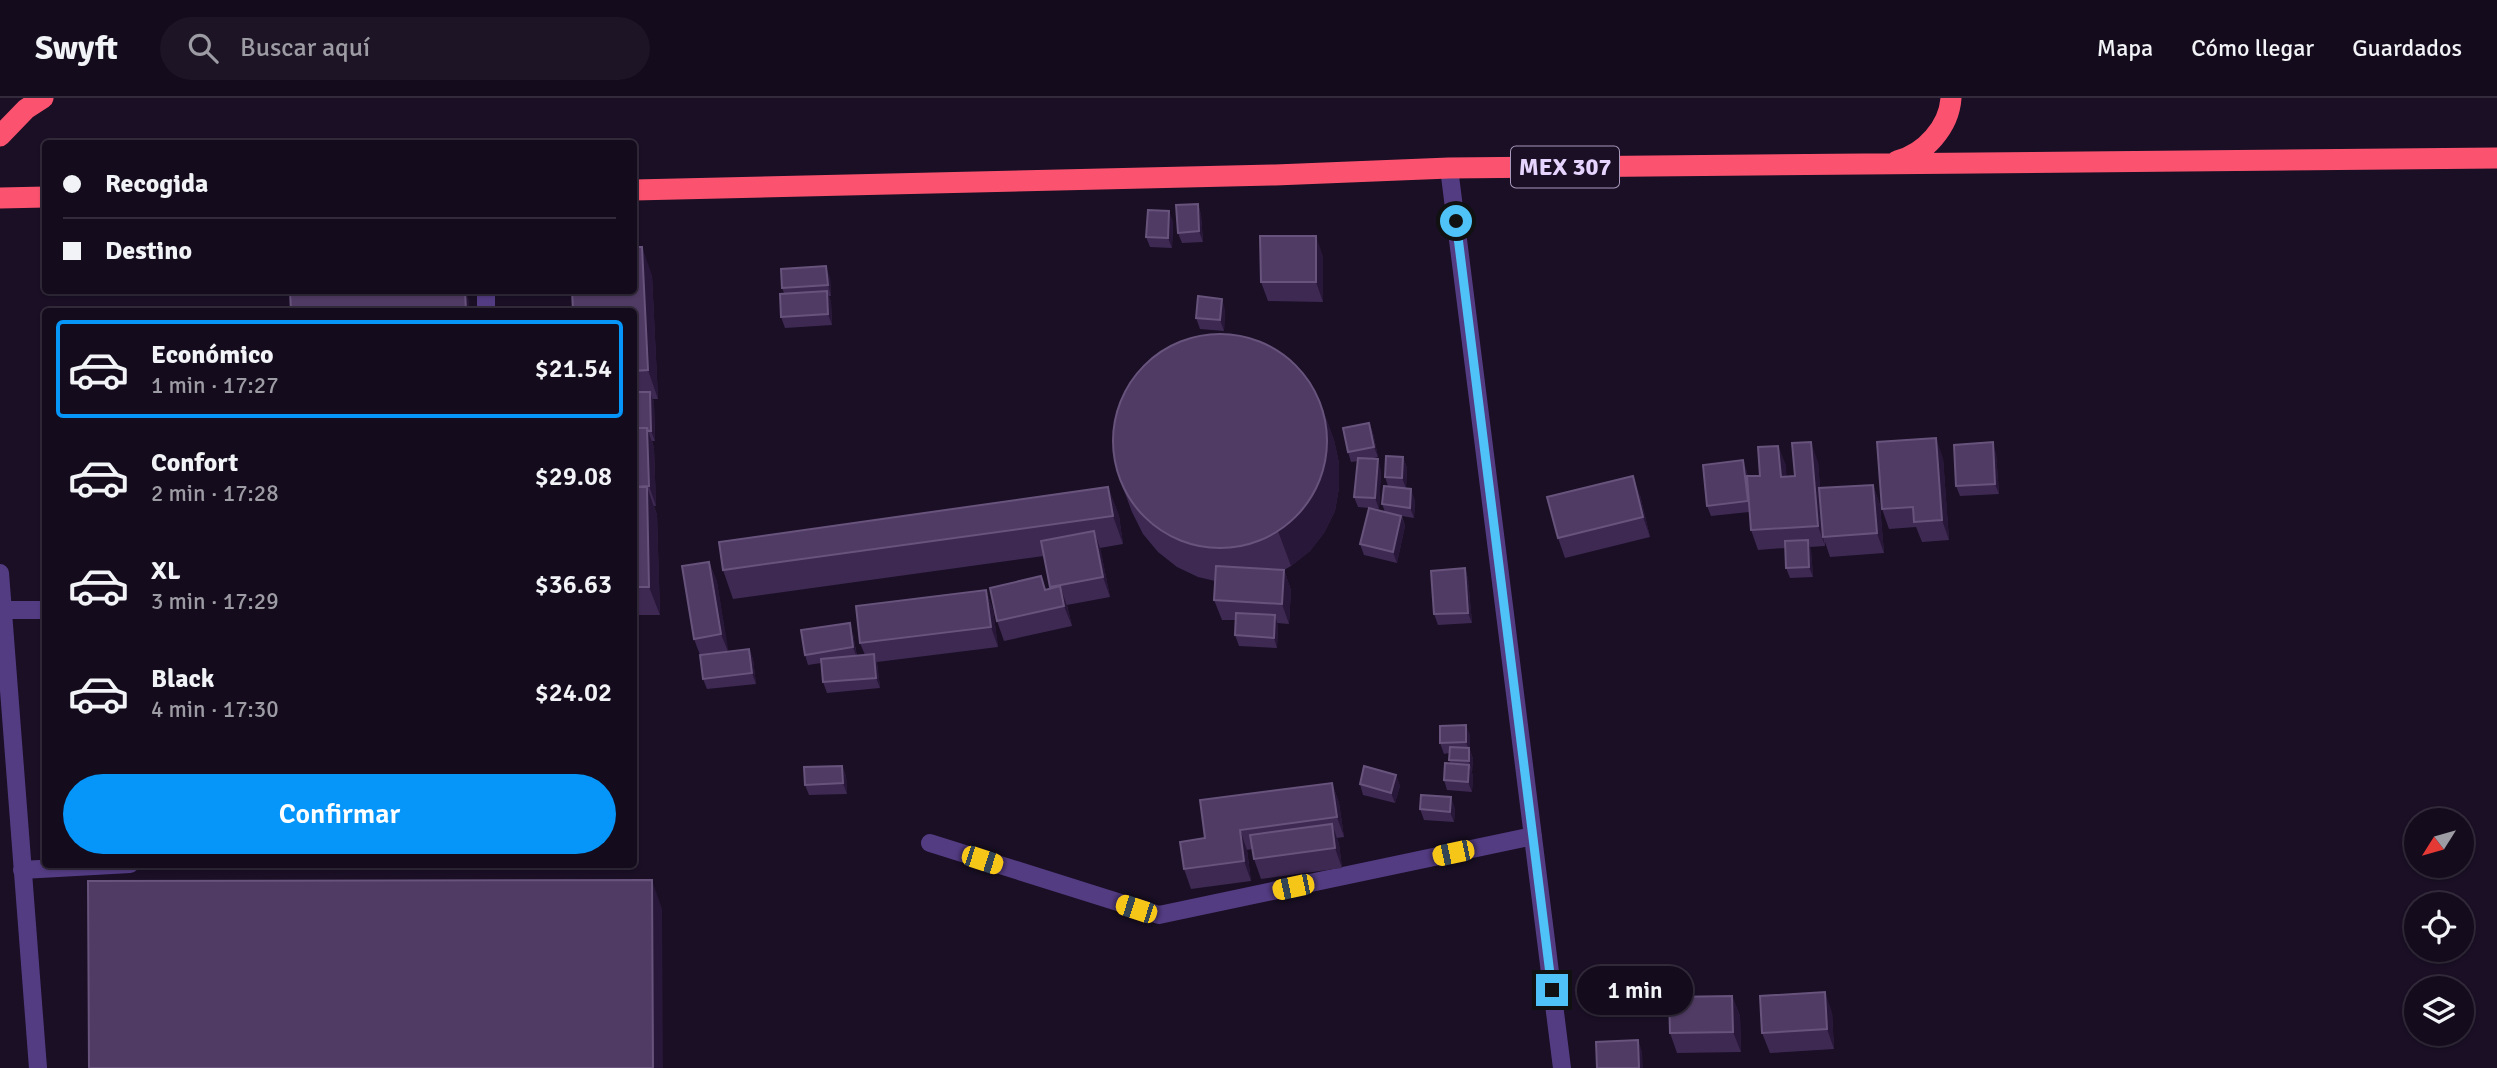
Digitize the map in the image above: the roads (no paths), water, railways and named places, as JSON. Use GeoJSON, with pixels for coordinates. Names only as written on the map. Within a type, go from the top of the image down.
{"type":"FeatureCollection","features":[{"type":"Feature","properties":{"kind":"highway"},"geometry":{"type":"LineString","coordinates":[[0,136],[26,109],[43,98]]}},
{"type":"Feature","properties":{"kind":"highway"},"geometry":{"type":"LineString","coordinates":[[1885,164],[1920,150],[1935,137],[1945,122],[1951,98]]}},
{"type":"Feature","properties":{"kind":"highway","name":"MEX 307"},"geometry":{"type":"LineString","coordinates":[[637,190],[1449,168],[2497,158]]}},
{"type":"Feature","properties":{"kind":"highway"},"geometry":{"type":"LineString","coordinates":[[0,198],[42,197]]}},
{"type":"Feature","properties":{"kind":"street"},"geometry":{"type":"LineString","coordinates":[[1449,168],[1562,1068]]}},
{"type":"Feature","properties":{"kind":"street"},"geometry":{"type":"LineString","coordinates":[[0,573],[38,1068]]}},
{"type":"Feature","properties":{"kind":"street"},"geometry":{"type":"LineString","coordinates":[[3,610],[42,610]]}},
{"type":"Feature","properties":{"kind":"street"},"geometry":{"type":"LineString","coordinates":[[930,843],[1159,915],[1533,836]]}},
{"type":"Feature","properties":{"kind":"street"},"geometry":{"type":"LineString","coordinates":[[22,870],[58,868]]}}]}
